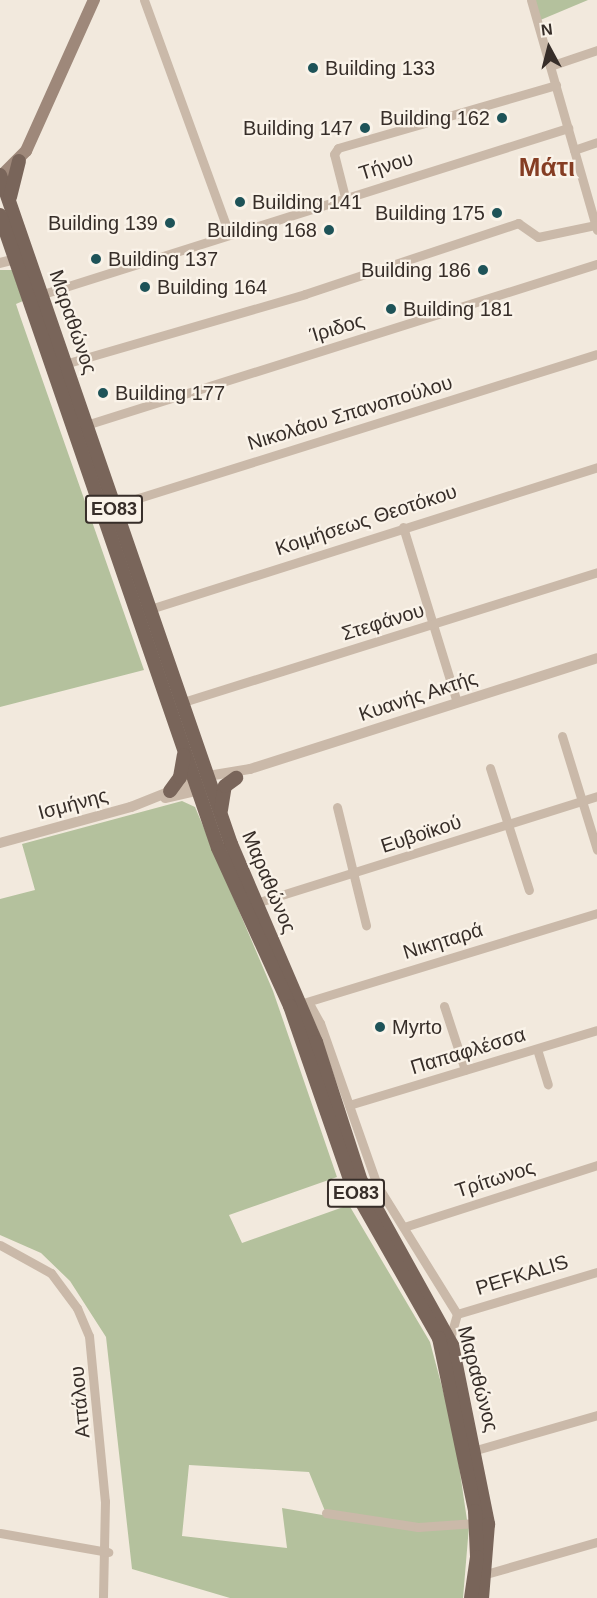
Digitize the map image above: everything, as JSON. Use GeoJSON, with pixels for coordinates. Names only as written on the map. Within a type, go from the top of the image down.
{"type":"FeatureCollection","features":[{"type":"Feature","properties":{"kind":"main road"},"geometry":{"type":"LineString","coordinates":[[10,199],[19,161],[94,0]]}},
{"type":"Feature","properties":{"kind":"main road"},"geometry":{"type":"LineString","coordinates":[[0,176],[19,161]]}},
{"type":"Feature","properties":{"kind":"main road","name":"Μαραθώνος"},"geometry":{"type":"LineString","coordinates":[[0,176],[10,199],[16,252],[43,294],[180,703],[218,848],[290,1006],[352,1185],[439,1338],[476,1523],[471,1598]]}},
{"type":"Feature","properties":{"kind":"main road","name":"Μαραθώνος"},"geometry":{"type":"LineString","coordinates":[[0,215],[16,252],[184,753],[222,818],[300,1004],[361,1181],[450,1338],[476,1450],[488,1524],[486,1574],[482,1598]]}},
{"type":"Feature","properties":{"kind":"main road"},"geometry":{"type":"LineString","coordinates":[[170,791],[180,777],[184,753]]}},
{"type":"Feature","properties":{"kind":"main road"},"geometry":{"type":"LineString","coordinates":[[222,818],[224,791],[236,778]]}},
{"type":"Feature","properties":{"kind":"street"},"geometry":{"type":"LineString","coordinates":[[144,0],[229,233]]}},
{"type":"Feature","properties":{"kind":"street"},"geometry":{"type":"LineString","coordinates":[[68,363],[305,294],[518,223],[538,237],[596,227],[592,194],[574,150],[531,0]]}},
{"type":"Feature","properties":{"kind":"street"},"geometry":{"type":"LineString","coordinates":[[550,66],[597,50]]}},
{"type":"Feature","properties":{"kind":"street"},"geometry":{"type":"LineString","coordinates":[[345,197],[334,154],[338,148],[556,85]]}},
{"type":"Feature","properties":{"kind":"street","name":"Τήνου"},"geometry":{"type":"LineString","coordinates":[[43,294],[229,233],[568,128]]}},
{"type":"Feature","properties":{"kind":"street"},"geometry":{"type":"LineString","coordinates":[[574,150],[597,142]]}},
{"type":"Feature","properties":{"kind":"street"},"geometry":{"type":"LineString","coordinates":[[0,263],[16,252]]}},
{"type":"Feature","properties":{"kind":"street","name":"Ίριδος"},"geometry":{"type":"LineString","coordinates":[[86,425],[597,264]]}},
{"type":"Feature","properties":{"kind":"street","name":"Νικολάου Σπανοπούλου"},"geometry":{"type":"LineString","coordinates":[[113,506],[597,354]]}},
{"type":"Feature","properties":{"kind":"street","name":"Κοιμήσεως Θεοτόκου"},"geometry":{"type":"LineString","coordinates":[[147,610],[597,467]]}},
{"type":"Feature","properties":{"kind":"street"},"geometry":{"type":"LineString","coordinates":[[403,527],[431,626],[457,702]]}},
{"type":"Feature","properties":{"kind":"street","name":"Στεφάνου"},"geometry":{"type":"LineString","coordinates":[[180,703],[597,572]]}},
{"type":"Feature","properties":{"kind":"street","name":"Κυανής Ακτής"},"geometry":{"type":"LineString","coordinates":[[203,784],[597,658]]}},
{"type":"Feature","properties":{"kind":"street"},"geometry":{"type":"LineString","coordinates":[[562,736],[597,850]]}},
{"type":"Feature","properties":{"kind":"street"},"geometry":{"type":"LineString","coordinates":[[490,768],[529,890]]}},
{"type":"Feature","properties":{"kind":"street","name":"Κυανής Ακτής"},"geometry":{"type":"LineString","coordinates":[[203,784],[236,778],[250,769]]}},
{"type":"Feature","properties":{"kind":"street"},"geometry":{"type":"LineString","coordinates":[[155,798],[170,791],[203,784]]}},
{"type":"Feature","properties":{"kind":"street"},"geometry":{"type":"LineString","coordinates":[[155,798],[203,784]]}},
{"type":"Feature","properties":{"kind":"street","name":"Ευβοϊκού"},"geometry":{"type":"LineString","coordinates":[[256,903],[597,796]]}},
{"type":"Feature","properties":{"kind":"street","name":"Ισμήνης"},"geometry":{"type":"LineString","coordinates":[[0,843],[155,798]]}},
{"type":"Feature","properties":{"kind":"street"},"geometry":{"type":"LineString","coordinates":[[337,807],[366,925]]}},
{"type":"Feature","properties":{"kind":"street","name":"Νικηταρά"},"geometry":{"type":"LineString","coordinates":[[300,1004],[597,913]]}},
{"type":"Feature","properties":{"kind":"street"},"geometry":{"type":"LineString","coordinates":[[300,1004],[311,1007],[320,1023],[377,1185],[457,1314],[450,1338]]}},
{"type":"Feature","properties":{"kind":"street"},"geometry":{"type":"LineString","coordinates":[[444,1006],[465,1070]]}},
{"type":"Feature","properties":{"kind":"street","name":"Παπαφλέσσα"},"geometry":{"type":"LineString","coordinates":[[349,1105],[597,1030]]}},
{"type":"Feature","properties":{"kind":"street"},"geometry":{"type":"LineString","coordinates":[[537,1049],[548,1084]]}},
{"type":"Feature","properties":{"kind":"street","name":"Τρίτωνος"},"geometry":{"type":"LineString","coordinates":[[404,1227],[597,1165]]}},
{"type":"Feature","properties":{"kind":"street","name":"Αττάλου"},"geometry":{"type":"LineString","coordinates":[[0,1245],[51,1273],[86,1325],[98,1387],[108,1552],[103,1598]]}},
{"type":"Feature","properties":{"kind":"street","name":"PEFKALIS"},"geometry":{"type":"LineString","coordinates":[[457,1314],[597,1272]]}},
{"type":"Feature","properties":{"kind":"street"},"geometry":{"type":"LineString","coordinates":[[476,1450],[597,1415]]}},
{"type":"Feature","properties":{"kind":"street"},"geometry":{"type":"LineString","coordinates":[[326,1513],[408,1527],[476,1523]]}},
{"type":"Feature","properties":{"kind":"street"},"geometry":{"type":"LineString","coordinates":[[0,1533],[108,1552]]}},
{"type":"Feature","properties":{"kind":"street"},"geometry":{"type":"LineString","coordinates":[[486,1574],[597,1542]]}},
{"type":"Feature","properties":{"kind":"green space"},"geometry":{"type":"Polygon","coordinates":[[[534,0],[588,0],[538,21],[534,0]]]}},
{"type":"Feature","properties":{"kind":"green space"},"geometry":{"type":"Polygon","coordinates":[[[0,270],[12,270],[23,301],[16,304],[144,670],[0,707],[0,270]]]}},
{"type":"Feature","properties":{"kind":"green space"},"geometry":{"type":"Polygon","coordinates":[[[182,801],[195,807],[273,991],[337,1177],[229,1215],[242,1243],[349,1205],[430,1342],[454,1432],[467,1520],[417,1526],[325,1511],[309,1472],[189,1465],[182,1536],[287,1548],[282,1508],[397,1528],[469,1526],[463,1598],[230,1598],[132,1569],[106,1337],[70,1281],[41,1253],[0,1235],[0,899],[35,890],[22,844],[182,801]]]}},
{"type":"Feature","properties":{"kind":"place","name":"Building 133"},"geometry":{"type":"Point","coordinates":[313,68]}},
{"type":"Feature","properties":{"kind":"place","name":"Building 162"},"geometry":{"type":"Point","coordinates":[502,118]}},
{"type":"Feature","properties":{"kind":"place","name":"Building 147"},"geometry":{"type":"Point","coordinates":[365,128]}},
{"type":"Feature","properties":{"kind":"place","name":"Building 141"},"geometry":{"type":"Point","coordinates":[240,202]}},
{"type":"Feature","properties":{"kind":"place","name":"Building 175"},"geometry":{"type":"Point","coordinates":[497,213]}},
{"type":"Feature","properties":{"kind":"place","name":"Building 139"},"geometry":{"type":"Point","coordinates":[170,223]}},
{"type":"Feature","properties":{"kind":"place","name":"Building 168"},"geometry":{"type":"Point","coordinates":[329,230]}},
{"type":"Feature","properties":{"kind":"place","name":"Building 137"},"geometry":{"type":"Point","coordinates":[96,259]}},
{"type":"Feature","properties":{"kind":"place","name":"Building 186"},"geometry":{"type":"Point","coordinates":[483,270]}},
{"type":"Feature","properties":{"kind":"place","name":"Building 164"},"geometry":{"type":"Point","coordinates":[145,287]}},
{"type":"Feature","properties":{"kind":"place","name":"Building 181"},"geometry":{"type":"Point","coordinates":[391,309]}},
{"type":"Feature","properties":{"kind":"place","name":"Building 177"},"geometry":{"type":"Point","coordinates":[103,393]}},
{"type":"Feature","properties":{"kind":"place","name":"Myrto"},"geometry":{"type":"Point","coordinates":[380,1027]}},
{"type":"Feature","properties":{"kind":"district","name":"Μάτι"},"geometry":{"type":"Point","coordinates":[547,168]}}]}
